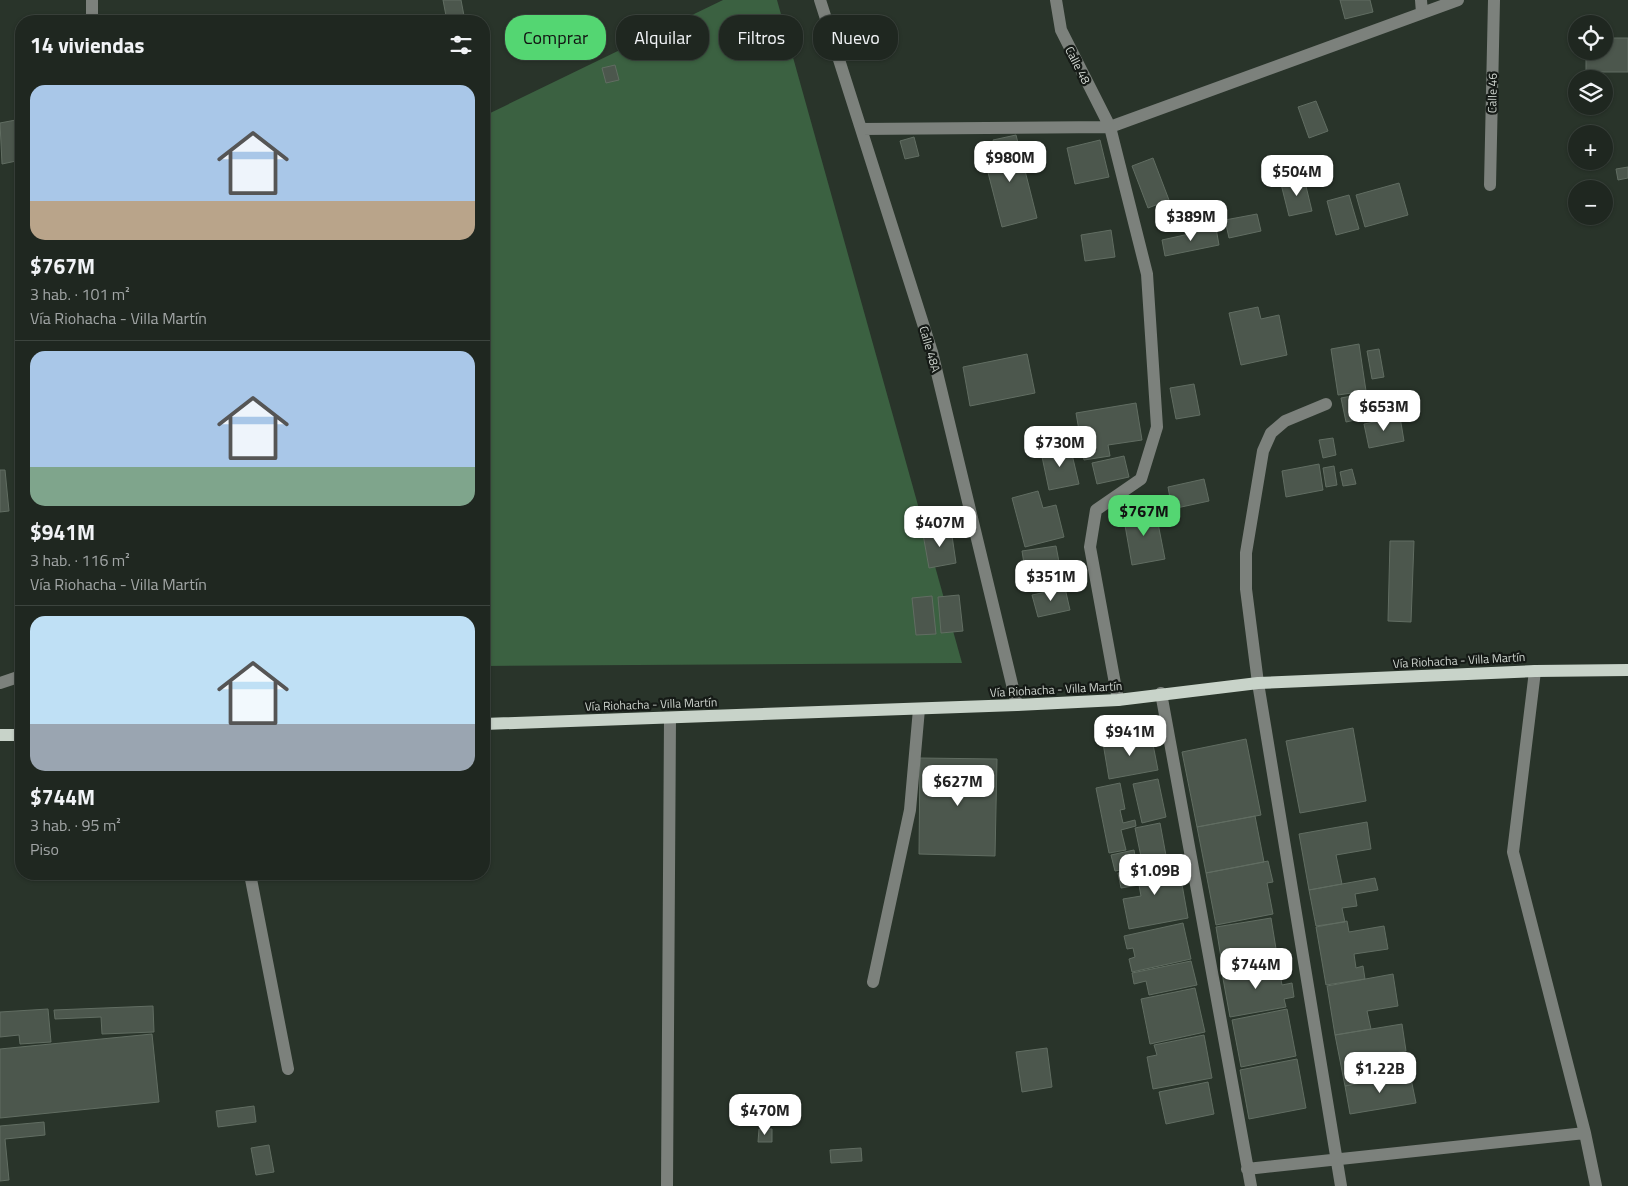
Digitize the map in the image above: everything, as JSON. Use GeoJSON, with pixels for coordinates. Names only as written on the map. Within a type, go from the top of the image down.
{"type":"FeatureCollection","features":[{"type":"Feature","properties":{"kind":"main road","name":"Vía Riohacha - Villa Martín"},"geometry":{"type":"LineString","coordinates":[[490,724],[1017,705],[1118,700],[1161,693],[1258,683],[1535,671],[1628,670]]}},
{"type":"Feature","properties":{"kind":"main road"},"geometry":{"type":"LineString","coordinates":[[0,734],[15,735]]}},
{"type":"Feature","properties":{"kind":"street"},"geometry":{"type":"LineString","coordinates":[[92,0],[92,15]]}},
{"type":"Feature","properties":{"kind":"street","name":"Calle 48A"},"geometry":{"type":"LineString","coordinates":[[820,0],[932,352],[1017,705]]}},
{"type":"Feature","properties":{"kind":"street","name":"Calle 48"},"geometry":{"type":"LineString","coordinates":[[1056,0],[1061,30],[1110,127],[1147,274],[1157,427],[1141,479],[1096,510],[1090,548],[1118,700]]}},
{"type":"Feature","properties":{"kind":"street"},"geometry":{"type":"LineString","coordinates":[[861,129],[1110,127],[1422,6],[1458,0]]}},
{"type":"Feature","properties":{"kind":"street","name":"Calle 46"},"geometry":{"type":"LineString","coordinates":[[1490,185],[1494,0]]}},
{"type":"Feature","properties":{"kind":"street"},"geometry":{"type":"LineString","coordinates":[[1326,404],[1285,421],[1271,432],[1263,451],[1246,553],[1246,589],[1258,683],[1341,1186]]}},
{"type":"Feature","properties":{"kind":"street"},"geometry":{"type":"LineString","coordinates":[[1535,671],[1513,852],[1585,1133],[1596,1186]]}},
{"type":"Feature","properties":{"kind":"street"},"geometry":{"type":"LineString","coordinates":[[0,683],[15,678]]}},
{"type":"Feature","properties":{"kind":"street"},"geometry":{"type":"LineString","coordinates":[[1161,693],[1251,1186]]}},
{"type":"Feature","properties":{"kind":"street"},"geometry":{"type":"LineString","coordinates":[[873,982],[910,810],[918,709]]}},
{"type":"Feature","properties":{"kind":"street"},"geometry":{"type":"LineString","coordinates":[[667,1186],[670,718]]}},
{"type":"Feature","properties":{"kind":"street"},"geometry":{"type":"LineString","coordinates":[[251,880],[288,1069]]}},
{"type":"Feature","properties":{"kind":"street"},"geometry":{"type":"LineString","coordinates":[[1247,1169],[1585,1133]]}},
{"type":"Feature","properties":{"kind":"green space"},"geometry":{"type":"Polygon","coordinates":[[[723,0],[777,0],[781,15],[719,15],[719,60],[794,60],[962,663],[490,666],[490,113],[599,60],[606,60],[606,57],[616,52],[616,60],[709,60],[709,15],[692,15],[723,0]]]}},
{"type":"Feature","properties":{"kind":"building"},"geometry":{"type":"Polygon","coordinates":[[[443,0],[461,0],[464,15],[446,15],[443,0]]]}},
{"type":"Feature","properties":{"kind":"building"},"geometry":{"type":"Polygon","coordinates":[[[1340,0],[1370,0],[1373,12],[1345,19],[1340,0]]]}},
{"type":"Feature","properties":{"kind":"building"},"geometry":{"type":"Polygon","coordinates":[[[1613,38],[1628,38],[1628,72],[1586,70],[1586,60],[1613,60],[1613,38]]]}},
{"type":"Feature","properties":{"kind":"building"},"geometry":{"type":"Polygon","coordinates":[[[615,65],[619,80],[606,83],[602,68],[615,65]]]}},
{"type":"Feature","properties":{"kind":"building"},"geometry":{"type":"Polygon","coordinates":[[[1316,101],[1328,131],[1309,138],[1298,107],[1316,101]]]}},
{"type":"Feature","properties":{"kind":"building"},"geometry":{"type":"Polygon","coordinates":[[[15,120],[15,161],[2,164],[0,123],[15,120]]]}},
{"type":"Feature","properties":{"kind":"building"},"geometry":{"type":"Polygon","coordinates":[[[1016,135],[1037,218],[1002,227],[984,157],[996,154],[993,140],[1016,135]]]}},
{"type":"Feature","properties":{"kind":"building"},"geometry":{"type":"Polygon","coordinates":[[[914,137],[919,156],[905,159],[900,141],[914,137]]]}},
{"type":"Feature","properties":{"kind":"building"},"geometry":{"type":"Polygon","coordinates":[[[1100,140],[1109,177],[1075,184],[1067,148],[1100,140]]]}},
{"type":"Feature","properties":{"kind":"building"},"geometry":{"type":"Polygon","coordinates":[[[1153,158],[1169,200],[1148,208],[1132,166],[1153,158]]]}},
{"type":"Feature","properties":{"kind":"building"},"geometry":{"type":"Polygon","coordinates":[[[1628,167],[1628,178],[1618,180],[1616,169],[1628,167]]]}},
{"type":"Feature","properties":{"kind":"building"},"geometry":{"type":"Polygon","coordinates":[[[1304,178],[1312,211],[1289,216],[1281,184],[1304,178]]]}},
{"type":"Feature","properties":{"kind":"building"},"geometry":{"type":"Polygon","coordinates":[[[1399,183],[1408,215],[1365,227],[1356,195],[1399,183]]]}},
{"type":"Feature","properties":{"kind":"building"},"geometry":{"type":"Polygon","coordinates":[[[1349,195],[1359,229],[1336,235],[1327,201],[1349,195]]]}},
{"type":"Feature","properties":{"kind":"building"},"geometry":{"type":"Polygon","coordinates":[[[1257,214],[1261,231],[1229,238],[1225,220],[1257,214]]]}},
{"type":"Feature","properties":{"kind":"building"},"geometry":{"type":"Polygon","coordinates":[[[1216,228],[1219,245],[1165,256],[1162,240],[1216,228]]]}},
{"type":"Feature","properties":{"kind":"building"},"geometry":{"type":"Polygon","coordinates":[[[1111,230],[1115,257],[1085,261],[1081,235],[1111,230]]]}},
{"type":"Feature","properties":{"kind":"building"},"geometry":{"type":"Polygon","coordinates":[[[1258,307],[1261,319],[1279,315],[1287,355],[1241,365],[1229,313],[1258,307]]]}},
{"type":"Feature","properties":{"kind":"building"},"geometry":{"type":"Polygon","coordinates":[[[1359,344],[1366,391],[1338,395],[1331,349],[1359,344]]]}},
{"type":"Feature","properties":{"kind":"building"},"geometry":{"type":"Polygon","coordinates":[[[1379,349],[1384,377],[1372,379],[1367,351],[1379,349]]]}},
{"type":"Feature","properties":{"kind":"building"},"geometry":{"type":"Polygon","coordinates":[[[1027,354],[1035,393],[970,406],[963,367],[1027,354]]]}},
{"type":"Feature","properties":{"kind":"building"},"geometry":{"type":"Polygon","coordinates":[[[1194,384],[1200,415],[1176,419],[1170,388],[1194,384]]]}},
{"type":"Feature","properties":{"kind":"building"},"geometry":{"type":"Polygon","coordinates":[[[1374,392],[1379,415],[1346,422],[1341,398],[1374,392]]]}},
{"type":"Feature","properties":{"kind":"building"},"geometry":{"type":"Polygon","coordinates":[[[1136,403],[1142,440],[1108,445],[1110,456],[1084,460],[1076,413],[1136,403]]]}},
{"type":"Feature","properties":{"kind":"building"},"geometry":{"type":"Polygon","coordinates":[[[1400,417],[1404,441],[1369,448],[1364,424],[1400,417]]]}},
{"type":"Feature","properties":{"kind":"building"},"geometry":{"type":"Polygon","coordinates":[[[1333,438],[1336,455],[1323,458],[1319,440],[1333,438]]]}},
{"type":"Feature","properties":{"kind":"building"},"geometry":{"type":"Polygon","coordinates":[[[1070,446],[1079,484],[1049,490],[1041,452],[1070,446]]]}},
{"type":"Feature","properties":{"kind":"building"},"geometry":{"type":"Polygon","coordinates":[[[1124,456],[1129,477],[1097,484],[1092,463],[1124,456]]]}},
{"type":"Feature","properties":{"kind":"building"},"geometry":{"type":"Polygon","coordinates":[[[1319,464],[1323,490],[1286,497],[1282,471],[1319,464]]]}},
{"type":"Feature","properties":{"kind":"building"},"geometry":{"type":"Polygon","coordinates":[[[1334,466],[1337,485],[1326,487],[1323,468],[1334,466]]]}},
{"type":"Feature","properties":{"kind":"building"},"geometry":{"type":"Polygon","coordinates":[[[1352,469],[1356,484],[1343,486],[1340,472],[1352,469]]]}},
{"type":"Feature","properties":{"kind":"building"},"geometry":{"type":"Polygon","coordinates":[[[0,470],[5,470],[9,511],[0,512],[0,470]]]}},
{"type":"Feature","properties":{"kind":"building"},"geometry":{"type":"Polygon","coordinates":[[[1204,479],[1209,501],[1172,509],[1168,487],[1204,479]]]}},
{"type":"Feature","properties":{"kind":"building"},"geometry":{"type":"Polygon","coordinates":[[[1038,491],[1043,508],[1056,505],[1064,537],[1025,547],[1012,498],[1038,491]]]}},
{"type":"Feature","properties":{"kind":"building"},"geometry":{"type":"Polygon","coordinates":[[[1155,508],[1165,559],[1132,565],[1123,514],[1155,508]]]}},
{"type":"Feature","properties":{"kind":"building"},"geometry":{"type":"Polygon","coordinates":[[[951,529],[956,563],[929,568],[923,534],[951,529]]]}},
{"type":"Feature","properties":{"kind":"building"},"geometry":{"type":"Polygon","coordinates":[[[1390,541],[1414,541],[1411,622],[1388,621],[1390,541]]]}},
{"type":"Feature","properties":{"kind":"building"},"geometry":{"type":"Polygon","coordinates":[[[1056,546],[1063,583],[1028,589],[1022,551],[1056,546]]]}},
{"type":"Feature","properties":{"kind":"building"},"geometry":{"type":"Polygon","coordinates":[[[1065,588],[1070,610],[1038,617],[1032,595],[1065,588]]]}},
{"type":"Feature","properties":{"kind":"building"},"geometry":{"type":"Polygon","coordinates":[[[959,595],[963,631],[941,633],[938,597],[959,595]]]}},
{"type":"Feature","properties":{"kind":"building"},"geometry":{"type":"Polygon","coordinates":[[[932,596],[936,634],[916,635],[912,598],[932,596]]]}},
{"type":"Feature","properties":{"kind":"building"},"geometry":{"type":"Polygon","coordinates":[[[1353,728],[1366,801],[1300,813],[1286,741],[1353,728]]]}},
{"type":"Feature","properties":{"kind":"building"},"geometry":{"type":"Polygon","coordinates":[[[1151,734],[1158,770],[1109,779],[1103,743],[1151,734]]]}},
{"type":"Feature","properties":{"kind":"building"},"geometry":{"type":"Polygon","coordinates":[[[1246,739],[1261,815],[1197,827],[1182,752],[1246,739]]]}},
{"type":"Feature","properties":{"kind":"building"},"geometry":{"type":"Polygon","coordinates":[[[920,758],[997,759],[995,856],[919,854],[920,758]]]}},
{"type":"Feature","properties":{"kind":"building"},"geometry":{"type":"Polygon","coordinates":[[[1158,779],[1166,817],[1142,823],[1133,784],[1158,779]]]}},
{"type":"Feature","properties":{"kind":"building"},"geometry":{"type":"Polygon","coordinates":[[[1120,783],[1125,809],[1120,810],[1123,823],[1135,820],[1136,826],[1121,830],[1126,850],[1109,853],[1096,788],[1120,783]]]}},
{"type":"Feature","properties":{"kind":"building"},"geometry":{"type":"Polygon","coordinates":[[[1255,816],[1264,862],[1206,873],[1197,827],[1255,816]]]}},
{"type":"Feature","properties":{"kind":"building"},"geometry":{"type":"Polygon","coordinates":[[[1367,822],[1371,849],[1336,855],[1342,884],[1309,890],[1299,834],[1367,822]]]}},
{"type":"Feature","properties":{"kind":"building"},"geometry":{"type":"Polygon","coordinates":[[[1160,823],[1167,861],[1143,866],[1135,828],[1160,823]]]}},
{"type":"Feature","properties":{"kind":"building"},"geometry":{"type":"Polygon","coordinates":[[[1134,850],[1137,867],[1115,871],[1111,855],[1134,850]]]}},
{"type":"Feature","properties":{"kind":"building"},"geometry":{"type":"Polygon","coordinates":[[[1268,861],[1273,882],[1267,883],[1273,914],[1216,925],[1206,873],[1268,861]]]}},
{"type":"Feature","properties":{"kind":"building"},"geometry":{"type":"Polygon","coordinates":[[[1178,862],[1188,918],[1129,929],[1123,899],[1141,896],[1139,885],[1121,888],[1118,873],[1178,862]]]}},
{"type":"Feature","properties":{"kind":"building"},"geometry":{"type":"Polygon","coordinates":[[[1375,878],[1378,890],[1355,894],[1357,906],[1342,908],[1345,922],[1316,926],[1309,890],[1375,878]]]}},
{"type":"Feature","properties":{"kind":"building"},"geometry":{"type":"Polygon","coordinates":[[[1271,918],[1278,961],[1223,970],[1216,927],[1271,918]]]}},
{"type":"Feature","properties":{"kind":"building"},"geometry":{"type":"Polygon","coordinates":[[[1347,921],[1349,932],[1384,926],[1388,949],[1354,954],[1356,968],[1363,966],[1365,979],[1326,985],[1316,927],[1347,921]]]}},
{"type":"Feature","properties":{"kind":"building"},"geometry":{"type":"Polygon","coordinates":[[[1183,923],[1191,959],[1132,972],[1129,959],[1135,957],[1133,948],[1127,949],[1124,936],[1183,923]]]}},
{"type":"Feature","properties":{"kind":"building"},"geometry":{"type":"Polygon","coordinates":[[[1191,961],[1197,985],[1149,995],[1146,981],[1134,984],[1132,973],[1191,961]]]}},
{"type":"Feature","properties":{"kind":"building"},"geometry":{"type":"Polygon","coordinates":[[[1278,963],[1282,985],[1292,983],[1294,997],[1284,999],[1286,1007],[1230,1017],[1222,973],[1278,963]]]}},
{"type":"Feature","properties":{"kind":"building"},"geometry":{"type":"Polygon","coordinates":[[[1393,974],[1398,1006],[1367,1011],[1371,1029],[1335,1035],[1327,986],[1393,974]]]}},
{"type":"Feature","properties":{"kind":"building"},"geometry":{"type":"Polygon","coordinates":[[[1195,988],[1205,1032],[1150,1044],[1141,999],[1195,988]]]}},
{"type":"Feature","properties":{"kind":"building"},"geometry":{"type":"Polygon","coordinates":[[[153,1006],[154,1032],[102,1034],[101,1017],[55,1019],[54,1010],[153,1006]]]}},
{"type":"Feature","properties":{"kind":"building"},"geometry":{"type":"Polygon","coordinates":[[[48,1009],[51,1042],[20,1044],[19,1035],[0,1037],[0,1012],[48,1009]]]}},
{"type":"Feature","properties":{"kind":"building"},"geometry":{"type":"Polygon","coordinates":[[[1287,1009],[1296,1056],[1241,1067],[1232,1020],[1287,1009]]]}},
{"type":"Feature","properties":{"kind":"building"},"geometry":{"type":"Polygon","coordinates":[[[1402,1024],[1406,1051],[1395,1053],[1396,1061],[1383,1063],[1384,1066],[1374,1068],[1376,1080],[1345,1086],[1335,1035],[1402,1024]]]}},
{"type":"Feature","properties":{"kind":"building"},"geometry":{"type":"Polygon","coordinates":[[[152,1034],[159,1102],[0,1118],[0,1049],[152,1034]]]}},
{"type":"Feature","properties":{"kind":"building"},"geometry":{"type":"Polygon","coordinates":[[[1204,1035],[1212,1078],[1153,1089],[1147,1057],[1157,1055],[1154,1045],[1204,1035]]]}},
{"type":"Feature","properties":{"kind":"building"},"geometry":{"type":"Polygon","coordinates":[[[1047,1048],[1052,1087],[1022,1092],[1016,1052],[1047,1048]]]}},
{"type":"Feature","properties":{"kind":"building"},"geometry":{"type":"Polygon","coordinates":[[[1297,1059],[1306,1108],[1249,1119],[1240,1070],[1297,1059]]]}},
{"type":"Feature","properties":{"kind":"building"},"geometry":{"type":"Polygon","coordinates":[[[1410,1074],[1416,1103],[1350,1114],[1345,1086],[1410,1074]]]}},
{"type":"Feature","properties":{"kind":"building"},"geometry":{"type":"Polygon","coordinates":[[[1208,1082],[1214,1114],[1166,1124],[1159,1092],[1208,1082]]]}},
{"type":"Feature","properties":{"kind":"building"},"geometry":{"type":"Polygon","coordinates":[[[254,1106],[256,1122],[218,1127],[216,1111],[254,1106]]]}},
{"type":"Feature","properties":{"kind":"building"},"geometry":{"type":"Polygon","coordinates":[[[44,1122],[45,1135],[5,1139],[9,1180],[0,1181],[0,1126],[44,1122]]]}},
{"type":"Feature","properties":{"kind":"building"},"geometry":{"type":"Polygon","coordinates":[[[759,1129],[772,1129],[772,1142],[758,1142],[759,1129]]]}},
{"type":"Feature","properties":{"kind":"building"},"geometry":{"type":"Polygon","coordinates":[[[269,1145],[274,1172],[256,1175],[251,1148],[269,1145]]]}},
{"type":"Feature","properties":{"kind":"building"},"geometry":{"type":"Polygon","coordinates":[[[861,1148],[862,1161],[831,1163],[830,1150],[861,1148]]]}}]}
